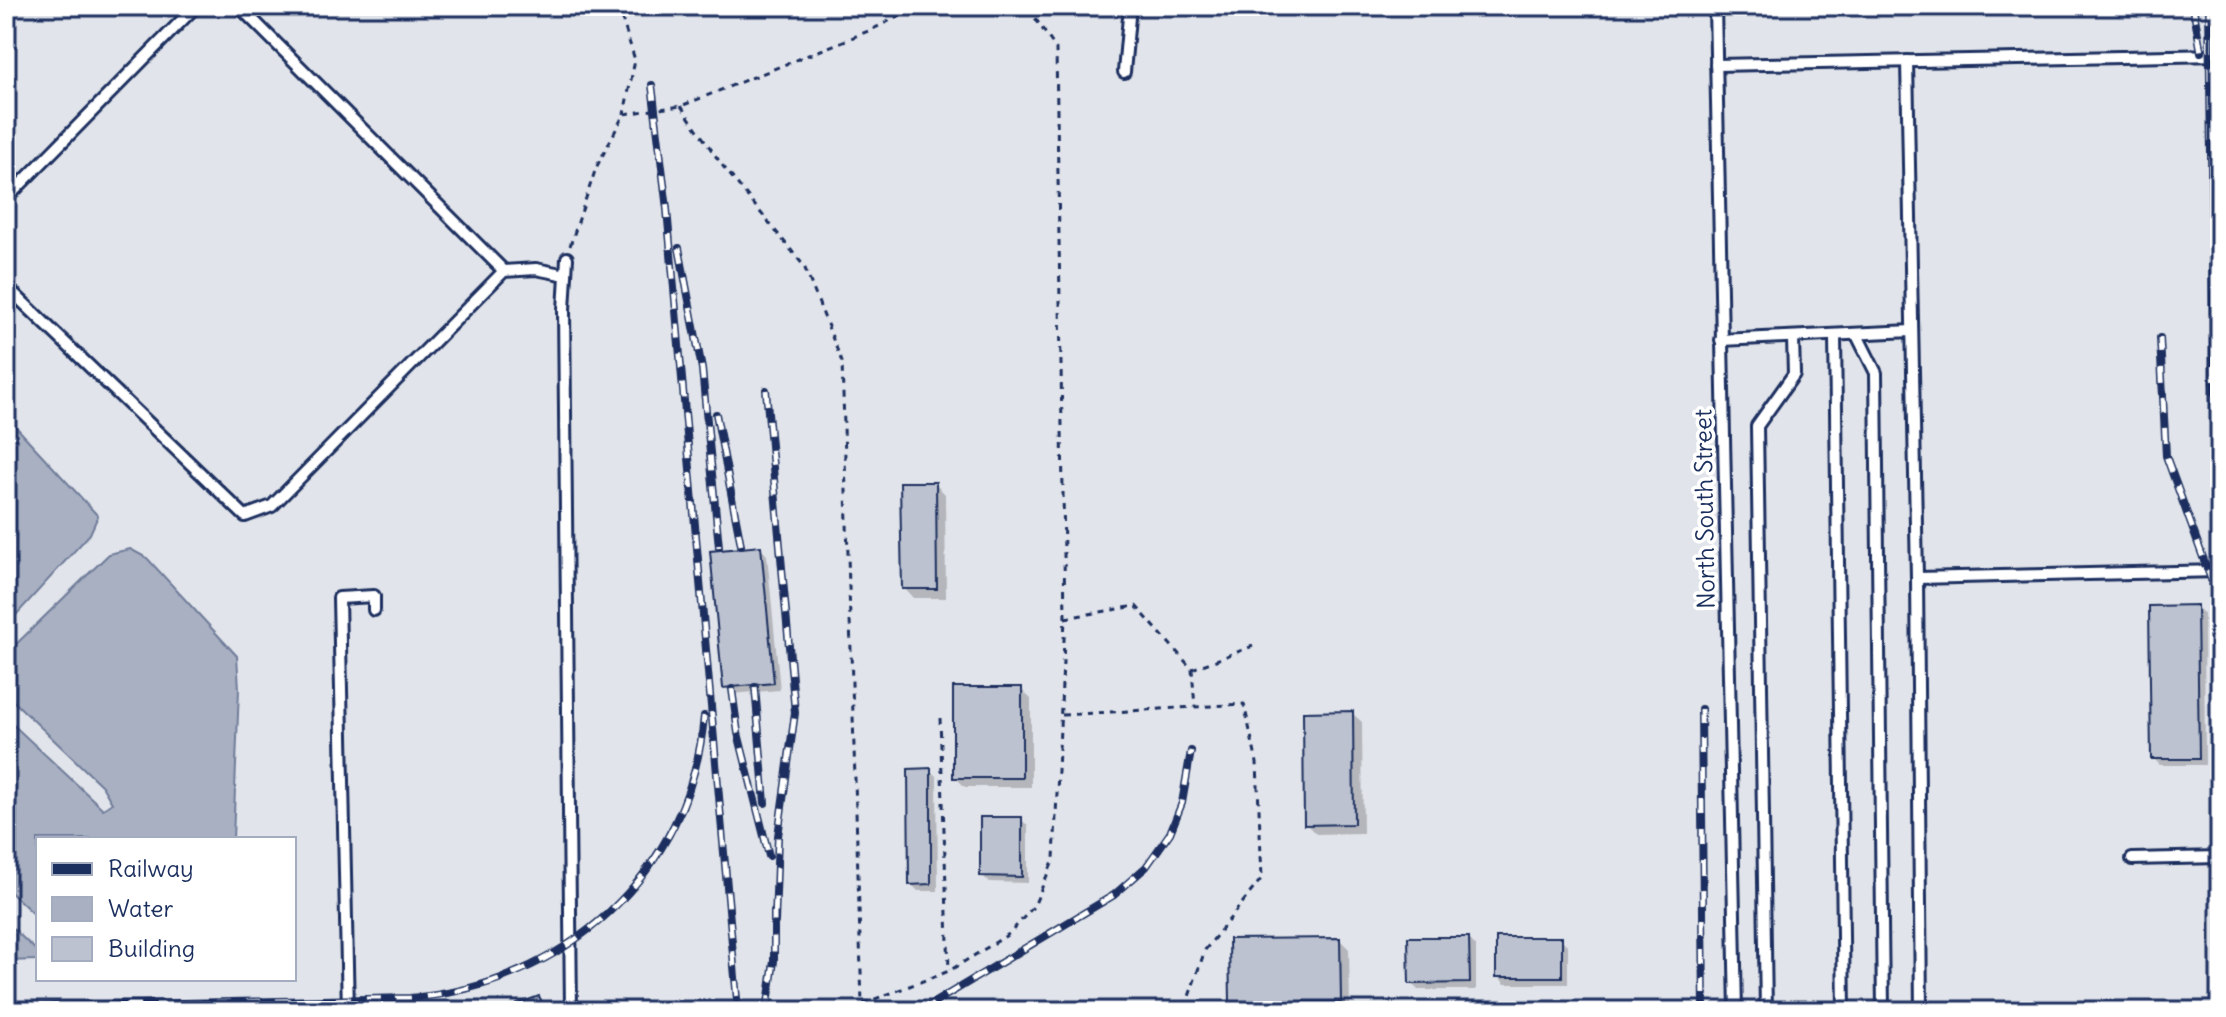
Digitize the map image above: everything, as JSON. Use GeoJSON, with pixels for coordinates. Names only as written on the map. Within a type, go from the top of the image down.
{"type":"FeatureCollection","features":[{"type":"Feature","properties":{"kind":"lane"},"geometry":{"type":"LineString","coordinates":[[6,199],[195,7],[208,6]]}},
{"type":"Feature","properties":{"kind":"lane"},"geometry":{"type":"LineString","coordinates":[[239,6],[504,271]]}},
{"type":"Feature","properties":{"kind":"lane"},"geometry":{"type":"LineString","coordinates":[[1124,72],[1130,6]]}},
{"type":"Feature","properties":{"kind":"lane","name":"North South Street"},"geometry":{"type":"LineString","coordinates":[[1715,6],[1736,1011]]}},
{"type":"Feature","properties":{"kind":"lane"},"geometry":{"type":"LineString","coordinates":[[1716,65],[2220,55]]}},
{"type":"Feature","properties":{"kind":"lane"},"geometry":{"type":"LineString","coordinates":[[1907,61],[1921,1011]]}},
{"type":"Feature","properties":{"kind":"lane"},"geometry":{"type":"LineString","coordinates":[[567,258],[571,1011]]}},
{"type":"Feature","properties":{"kind":"lane"},"geometry":{"type":"LineString","coordinates":[[6,286],[245,516],[272,506],[504,271],[536,269],[566,275]]}},
{"type":"Feature","properties":{"kind":"lane"},"geometry":{"type":"LineString","coordinates":[[1721,340],[1912,331]]}},
{"type":"Feature","properties":{"kind":"lane"},"geometry":{"type":"LineString","coordinates":[[1857,335],[1876,373],[1883,1011]]}},
{"type":"Feature","properties":{"kind":"lane"},"geometry":{"type":"LineString","coordinates":[[1835,336],[1844,1011]]}},
{"type":"Feature","properties":{"kind":"lane"},"geometry":{"type":"LineString","coordinates":[[1766,1011],[1757,426],[1794,374],[1793,338]]}},
{"type":"Feature","properties":{"kind":"lane"},"geometry":{"type":"LineString","coordinates":[[1917,578],[2220,571]]}},
{"type":"Feature","properties":{"kind":"lane"},"geometry":{"type":"LineString","coordinates":[[348,1011],[339,598],[374,596],[374,610]]}},
{"type":"Feature","properties":{"kind":"lane"},"geometry":{"type":"LineString","coordinates":[[2132,859],[2220,857]]}},
{"type":"Feature","properties":{"kind":"path"},"geometry":{"type":"LineString","coordinates":[[567,258],[596,168],[624,114],[635,60],[618,6]]}},
{"type":"Feature","properties":{"kind":"path"},"geometry":{"type":"LineString","coordinates":[[624,114],[681,106],[871,30],[919,6]]}},
{"type":"Feature","properties":{"kind":"path"},"geometry":{"type":"LineString","coordinates":[[854,1011],[862,1004],[949,971],[1009,934],[1034,906],[1054,859],[1065,618],[1056,49],[1027,6]]}},
{"type":"Feature","properties":{"kind":"path"},"geometry":{"type":"LineString","coordinates":[[681,106],[722,165],[804,266],[842,362],[862,1004]]}},
{"type":"Feature","properties":{"kind":"path"},"geometry":{"type":"LineString","coordinates":[[1065,618],[1136,606],[1192,669],[1195,707]]}},
{"type":"Feature","properties":{"kind":"path"},"geometry":{"type":"LineString","coordinates":[[1192,669],[1253,646]]}},
{"type":"Feature","properties":{"kind":"path"},"geometry":{"type":"LineString","coordinates":[[1062,715],[1244,704],[1257,763],[1262,878],[1205,950],[1184,1011]]}},
{"type":"Feature","properties":{"kind":"path"},"geometry":{"type":"LineString","coordinates":[[940,718],[949,971]]}},
{"type":"Feature","properties":{"kind":"shaded area"},"geometry":{"type":"Polygon","coordinates":[[[6,6],[2220,6],[2220,1011],[6,1011],[6,6]]]}},
{"type":"Feature","properties":{"kind":"water"},"geometry":{"type":"Polygon","coordinates":[[[6,416],[98,516],[90,534],[6,626],[6,416]]]}},
{"type":"Feature","properties":{"kind":"water"},"geometry":{"type":"Polygon","coordinates":[[[130,549],[147,558],[237,656],[239,689],[233,837],[36,837],[36,916],[6,888],[6,718],[103,809],[112,803],[102,786],[6,694],[6,654],[109,554],[130,549]]]}},
{"type":"Feature","properties":{"kind":"water"},"geometry":{"type":"Polygon","coordinates":[[[6,922],[36,950],[36,960],[6,961],[6,922]]]}},
{"type":"Feature","properties":{"kind":"building"},"geometry":{"type":"Polygon","coordinates":[[[900,482],[936,482],[937,589],[902,589],[900,482]]]}},
{"type":"Feature","properties":{"kind":"building"},"geometry":{"type":"Polygon","coordinates":[[[761,546],[774,683],[723,688],[710,551],[761,546]]]}},
{"type":"Feature","properties":{"kind":"building"},"geometry":{"type":"Polygon","coordinates":[[[2197,605],[2199,759],[2151,759],[2149,606],[2197,605]]]}},
{"type":"Feature","properties":{"kind":"building"},"geometry":{"type":"Polygon","coordinates":[[[953,687],[1022,687],[1022,778],[953,778],[953,687]]]}},
{"type":"Feature","properties":{"kind":"building"},"geometry":{"type":"Polygon","coordinates":[[[1353,711],[1354,824],[1304,825],[1303,712],[1353,711]]]}},
{"type":"Feature","properties":{"kind":"building"},"geometry":{"type":"Polygon","coordinates":[[[931,768],[931,884],[909,885],[908,769],[931,768]]]}},
{"type":"Feature","properties":{"kind":"building"},"geometry":{"type":"Polygon","coordinates":[[[980,817],[1022,817],[1022,877],[980,876],[980,817]]]}},
{"type":"Feature","properties":{"kind":"building"},"geometry":{"type":"Polygon","coordinates":[[[1408,937],[1469,937],[1470,983],[1409,984],[1408,937]]]}},
{"type":"Feature","properties":{"kind":"building"},"geometry":{"type":"Polygon","coordinates":[[[1496,937],[1562,937],[1562,977],[1496,977],[1496,937]]]}},
{"type":"Feature","properties":{"kind":"building"},"geometry":{"type":"Polygon","coordinates":[[[1340,938],[1341,1002],[1230,1003],[1229,939],[1340,938]]]}},
{"type":"Feature","properties":{"kind":"building"},"geometry":{"type":"Polygon","coordinates":[[[539,996],[544,1006],[520,1011],[517,1004],[539,996]]]}},
{"type":"Feature","properties":{"kind":"railway"},"geometry":{"type":"LineString","coordinates":[[2193,6],[2201,52]]}},
{"type":"Feature","properties":{"kind":"railway"},"geometry":{"type":"LineString","coordinates":[[2209,6],[2216,528],[2220,563]]}},
{"type":"Feature","properties":{"kind":"railway"},"geometry":{"type":"LineString","coordinates":[[652,85],[667,209],[738,1011]]}},
{"type":"Feature","properties":{"kind":"railway"},"geometry":{"type":"LineString","coordinates":[[679,248],[702,369],[719,547]]}},
{"type":"Feature","properties":{"kind":"railway"},"geometry":{"type":"LineString","coordinates":[[2160,338],[2166,456],[2220,604]]}},
{"type":"Feature","properties":{"kind":"railway"},"geometry":{"type":"LineString","coordinates":[[766,390],[795,713],[778,836],[775,922]]}},
{"type":"Feature","properties":{"kind":"railway"},"geometry":{"type":"LineString","coordinates":[[716,414],[741,545]]}},
{"type":"Feature","properties":{"kind":"railway"},"geometry":{"type":"LineString","coordinates":[[755,687],[765,803]]}},
{"type":"Feature","properties":{"kind":"railway"},"geometry":{"type":"LineString","coordinates":[[732,689],[738,733],[769,856]]}},
{"type":"Feature","properties":{"kind":"railway"},"geometry":{"type":"LineString","coordinates":[[1701,709],[1704,1011]]}},
{"type":"Feature","properties":{"kind":"railway"},"geometry":{"type":"LineString","coordinates":[[6,1007],[410,998],[466,989],[519,971],[567,945],[610,911],[646,871],[674,825],[694,773],[704,716]]}},
{"type":"Feature","properties":{"kind":"railway"},"geometry":{"type":"LineString","coordinates":[[920,1011],[1114,895],[1146,867],[1170,833],[1182,803],[1191,751]]}},
{"type":"Feature","properties":{"kind":"railway"},"geometry":{"type":"LineString","coordinates":[[767,1011],[774,961],[774,912]]}}]}
